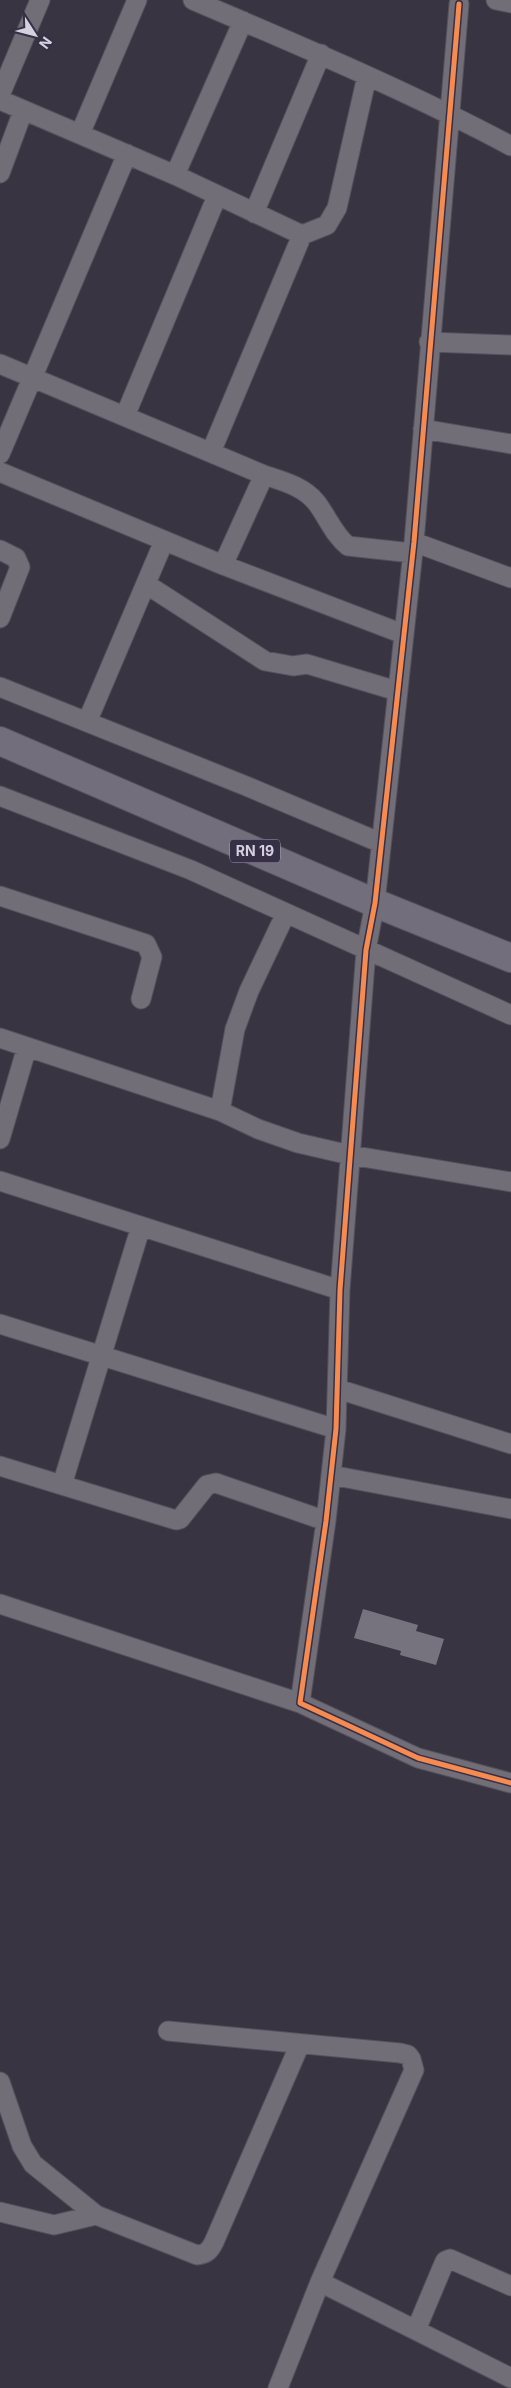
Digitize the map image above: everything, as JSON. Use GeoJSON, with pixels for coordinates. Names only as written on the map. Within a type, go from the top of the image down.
{"type":"FeatureCollection","features":[{"type":"Feature","properties":{"kind":"highway","name":"RN 19"},"geometry":{"type":"LineString","coordinates":[[0,741],[375,904],[511,958]]}},
{"type":"Feature","properties":{"kind":"street"},"geometry":{"type":"LineString","coordinates":[[0,95],[40,0]]}},
{"type":"Feature","properties":{"kind":"street"},"geometry":{"type":"LineString","coordinates":[[80,134],[136,0]]}},
{"type":"Feature","properties":{"kind":"street"},"geometry":{"type":"LineString","coordinates":[[193,0],[321,54],[450,114],[511,146]]}},
{"type":"Feature","properties":{"kind":"street"},"geometry":{"type":"LineString","coordinates":[[496,0],[511,3]]}},
{"type":"Feature","properties":{"kind":"street"},"geometry":{"type":"LineString","coordinates":[[300,1703],[326,1521],[336,1429],[340,1290],[366,950],[375,904],[413,548],[429,342],[450,114],[457,1]]}},
{"type":"Feature","properties":{"kind":"street"},"geometry":{"type":"LineString","coordinates":[[175,175],[243,21]]}},
{"type":"Feature","properties":{"kind":"street"},"geometry":{"type":"LineString","coordinates":[[254,213],[321,54]]}},
{"type":"Feature","properties":{"kind":"street"},"geometry":{"type":"LineString","coordinates":[[211,452],[302,235],[327,225],[337,208],[367,76]]}},
{"type":"Feature","properties":{"kind":"street"},"geometry":{"type":"LineString","coordinates":[[0,100],[175,175],[302,235]]}},
{"type":"Feature","properties":{"kind":"street"},"geometry":{"type":"LineString","coordinates":[[0,173],[23,111]]}},
{"type":"Feature","properties":{"kind":"street"},"geometry":{"type":"LineString","coordinates":[[0,454],[127,154]]}},
{"type":"Feature","properties":{"kind":"street"},"geometry":{"type":"LineString","coordinates":[[125,416],[217,196]]}},
{"type":"Feature","properties":{"kind":"street"},"geometry":{"type":"LineString","coordinates":[[429,342],[511,345]]}},
{"type":"Feature","properties":{"kind":"street"},"geometry":{"type":"LineString","coordinates":[[0,364],[264,475],[295,486],[308,494],[348,546],[413,548],[511,578]]}},
{"type":"Feature","properties":{"kind":"street"},"geometry":{"type":"LineString","coordinates":[[422,429],[511,444]]}},
{"type":"Feature","properties":{"kind":"street"},"geometry":{"type":"LineString","coordinates":[[0,472],[223,565],[403,634]]}},
{"type":"Feature","properties":{"kind":"street"},"geometry":{"type":"LineString","coordinates":[[223,565],[264,475]]}},
{"type":"Feature","properties":{"kind":"street"},"geometry":{"type":"LineString","coordinates":[[87,722],[164,541]]}},
{"type":"Feature","properties":{"kind":"street"},"geometry":{"type":"LineString","coordinates":[[0,550],[16,558],[20,567],[0,618]]}},
{"type":"Feature","properties":{"kind":"street"},"geometry":{"type":"LineString","coordinates":[[146,584],[265,661],[292,666],[307,664],[397,691]]}},
{"type":"Feature","properties":{"kind":"street"},"geometry":{"type":"LineString","coordinates":[[0,687],[381,843]]}},
{"type":"Feature","properties":{"kind":"street"},"geometry":{"type":"LineString","coordinates":[[0,796],[190,870],[511,1015]]}},
{"type":"Feature","properties":{"kind":"street"},"geometry":{"type":"LineString","coordinates":[[0,896],[146,944],[151,951],[152,958],[141,999]]}},
{"type":"Feature","properties":{"kind":"street"},"geometry":{"type":"LineString","coordinates":[[220,1111],[235,1029],[249,991],[286,913]]}},
{"type":"Feature","properties":{"kind":"street"},"geometry":{"type":"LineString","coordinates":[[0,1038],[220,1111],[258,1129],[298,1143],[350,1155],[511,1182]]}},
{"type":"Feature","properties":{"kind":"street"},"geometry":{"type":"LineString","coordinates":[[0,1139],[27,1047]]}},
{"type":"Feature","properties":{"kind":"street"},"geometry":{"type":"LineString","coordinates":[[0,1181],[340,1290]]}},
{"type":"Feature","properties":{"kind":"street"},"geometry":{"type":"LineString","coordinates":[[62,1485],[100,1355],[142,1226]]}},
{"type":"Feature","properties":{"kind":"street"},"geometry":{"type":"LineString","coordinates":[[0,1324],[336,1429]]}},
{"type":"Feature","properties":{"kind":"street"},"geometry":{"type":"LineString","coordinates":[[338,1389],[511,1444]]}},
{"type":"Feature","properties":{"kind":"street"},"geometry":{"type":"LineString","coordinates":[[0,1466],[176,1520],[180,1519],[206,1485],[216,1483],[326,1521]]}},
{"type":"Feature","properties":{"kind":"street"},"geometry":{"type":"LineString","coordinates":[[331,1475],[511,1509]]}},
{"type":"Feature","properties":{"kind":"street"},"geometry":{"type":"LineString","coordinates":[[0,1604],[300,1703],[418,1758],[511,1784]]}},
{"type":"Feature","properties":{"kind":"street"},"geometry":{"type":"LineString","coordinates":[[168,2031],[400,2053],[408,2055],[413,2064],[414,2070],[320,2282],[278,2388]]}},
{"type":"Feature","properties":{"kind":"street"},"geometry":{"type":"LineString","coordinates":[[0,2082],[22,2146],[33,2164],[96,2215],[197,2255],[204,2254],[210,2250],[300,2044]]}},
{"type":"Feature","properties":{"kind":"street"},"geometry":{"type":"LineString","coordinates":[[0,2212],[54,2225],[96,2215]]}},
{"type":"Feature","properties":{"kind":"street"},"geometry":{"type":"LineString","coordinates":[[416,2330],[445,2261],[450,2259],[511,2286]]}},
{"type":"Feature","properties":{"kind":"street"},"geometry":{"type":"LineString","coordinates":[[320,2282],[511,2378]]}},
{"type":"Feature","properties":{"kind":"building"},"geometry":{"type":"Polygon","coordinates":[[[363,1609],[418,1625],[416,1631],[444,1639],[436,1665],[400,1655],[401,1651],[354,1638],[363,1609]]]}},
{"type":"Feature","properties":{"kind":"cycle path"},"geometry":{"type":"LineString","coordinates":[[459,4],[414,542],[375,903],[366,950],[340,1290],[336,1429],[326,1521],[300,1703],[418,1758],[511,1783]]}}]}
